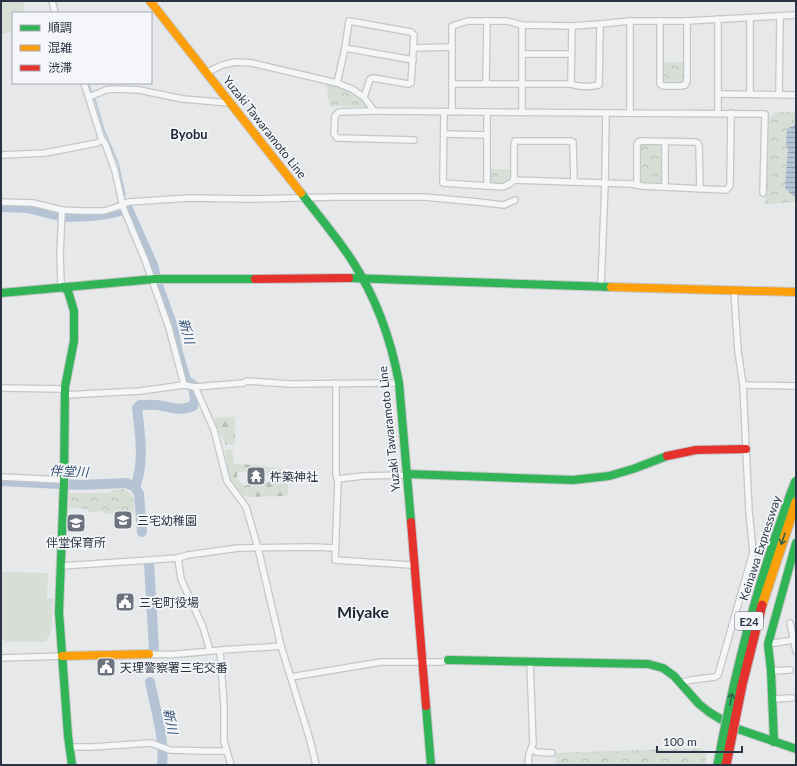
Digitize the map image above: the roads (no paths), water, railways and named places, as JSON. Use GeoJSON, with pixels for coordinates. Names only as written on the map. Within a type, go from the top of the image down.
{"type":"FeatureCollection","features":[{"type":"Feature","properties":{"kind":"main road","name":"Yuzaki Tawaramoto Line"},"geometry":{"type":"LineString","coordinates":[[150,1],[353,260],[377,306],[391,345],[398,383],[431,765]]}},
{"type":"Feature","properties":{"kind":"main road"},"geometry":{"type":"LineString","coordinates":[[1,293],[155,279],[363,278],[734,292],[796,292]]}},
{"type":"Feature","properties":{"kind":"main road"},"geometry":{"type":"LineString","coordinates":[[63,287],[68,291],[74,311],[74,341],[65,392],[62,566],[59,612],[72,765]]}},
{"type":"Feature","properties":{"kind":"main road"},"geometry":{"type":"LineString","coordinates":[[406,474],[573,480],[617,474],[663,456],[696,450],[746,449]]}},
{"type":"Feature","properties":{"kind":"main road","name":"Keinawa Expressway"},"geometry":{"type":"LineString","coordinates":[[718,765],[745,636],[784,509],[796,480]]}},
{"type":"Feature","properties":{"kind":"main road","name":"Keinawa Expressway"},"geometry":{"type":"LineString","coordinates":[[726,765],[733,722],[753,638],[768,584],[796,502]]}},
{"type":"Feature","properties":{"kind":"main road"},"geometry":{"type":"LineString","coordinates":[[774,742],[773,699],[768,644],[796,543]]}},
{"type":"Feature","properties":{"kind":"main road"},"geometry":{"type":"LineString","coordinates":[[62,656],[149,654]]}},
{"type":"Feature","properties":{"kind":"main road"},"geometry":{"type":"LineString","coordinates":[[448,660],[648,664],[663,668],[674,676],[699,704],[729,725],[796,749]]}},
{"type":"Feature","properties":{"kind":"street"},"geometry":{"type":"LineString","coordinates":[[52,1],[55,12]]}},
{"type":"Feature","properties":{"kind":"street"},"geometry":{"type":"LineString","coordinates":[[452,112],[452,26],[468,21],[507,21],[522,25],[572,26],[630,21],[688,21],[796,15]]}},
{"type":"Feature","properties":{"kind":"street"},"geometry":{"type":"LineString","coordinates":[[779,94],[780,17]]}},
{"type":"Feature","properties":{"kind":"street"},"geometry":{"type":"LineString","coordinates":[[750,18],[750,94]]}},
{"type":"Feature","properties":{"kind":"street"},"geometry":{"type":"LineString","coordinates":[[718,19],[718,113]]}},
{"type":"Feature","properties":{"kind":"street"},"geometry":{"type":"LineString","coordinates":[[337,82],[345,48],[349,21],[411,32],[414,36],[411,83],[408,84],[373,78],[370,79],[364,97]]}},
{"type":"Feature","properties":{"kind":"street"},"geometry":{"type":"LineString","coordinates":[[486,83],[487,21]]}},
{"type":"Feature","properties":{"kind":"street"},"geometry":{"type":"LineString","coordinates":[[630,21],[630,113]]}},
{"type":"Feature","properties":{"kind":"street"},"geometry":{"type":"LineString","coordinates":[[660,21],[660,84],[663,86],[681,86],[685,85],[686,81],[688,21]]}},
{"type":"Feature","properties":{"kind":"street"},"geometry":{"type":"LineString","coordinates":[[452,84],[486,83],[571,84],[575,86],[599,85],[600,24]]}},
{"type":"Feature","properties":{"kind":"street"},"geometry":{"type":"LineString","coordinates":[[522,25],[522,112]]}},
{"type":"Feature","properties":{"kind":"street"},"geometry":{"type":"LineString","coordinates":[[571,84],[570,54],[572,26]]}},
{"type":"Feature","properties":{"kind":"street"},"geometry":{"type":"LineString","coordinates":[[414,48],[452,47]]}},
{"type":"Feature","properties":{"kind":"street"},"geometry":{"type":"LineString","coordinates":[[345,48],[413,60]]}},
{"type":"Feature","properties":{"kind":"street"},"geometry":{"type":"LineString","coordinates":[[523,54],[570,54]]}},
{"type":"Feature","properties":{"kind":"street"},"geometry":{"type":"LineString","coordinates":[[206,73],[222,65],[236,62],[252,63],[337,82],[364,97],[374,111]]}},
{"type":"Feature","properties":{"kind":"street"},"geometry":{"type":"LineString","coordinates":[[84,84],[90,97],[102,140],[105,143],[116,171],[123,208],[155,279],[184,385]]}},
{"type":"Feature","properties":{"kind":"street"},"geometry":{"type":"LineString","coordinates":[[90,97],[106,90],[120,90],[151,92],[183,99],[230,103]]}},
{"type":"Feature","properties":{"kind":"street"},"geometry":{"type":"LineString","coordinates":[[718,94],[796,95]]}},
{"type":"Feature","properties":{"kind":"street"},"geometry":{"type":"LineString","coordinates":[[414,140],[337,138],[334,132],[335,116],[339,112],[374,111],[765,114],[762,192]]}},
{"type":"Feature","properties":{"kind":"street"},"geometry":{"type":"LineString","coordinates":[[444,112],[443,183],[503,187],[514,180],[574,181],[726,190],[730,186],[731,113]]}},
{"type":"Feature","properties":{"kind":"street"},"geometry":{"type":"LineString","coordinates":[[487,112],[487,186]]}},
{"type":"Feature","properties":{"kind":"street"},"geometry":{"type":"LineString","coordinates":[[601,287],[606,113]]}},
{"type":"Feature","properties":{"kind":"street"},"geometry":{"type":"LineString","coordinates":[[444,134],[487,135]]}},
{"type":"Feature","properties":{"kind":"street"},"geometry":{"type":"LineString","coordinates":[[1,155],[45,153],[96,143],[102,140]]}},
{"type":"Feature","properties":{"kind":"street"},"geometry":{"type":"LineString","coordinates":[[514,180],[515,141],[569,141],[573,142],[574,145],[574,181]]}},
{"type":"Feature","properties":{"kind":"street"},"geometry":{"type":"LineString","coordinates":[[637,185],[637,144],[640,141],[695,142],[700,146],[700,188]]}},
{"type":"Feature","properties":{"kind":"street"},"geometry":{"type":"LineString","coordinates":[[665,142],[665,187]]}},
{"type":"Feature","properties":{"kind":"street"},"geometry":{"type":"LineString","coordinates":[[1,202],[33,203],[62,210],[104,211],[128,202],[190,198],[249,199],[424,197],[504,205],[515,200]]}},
{"type":"Feature","properties":{"kind":"street"},"geometry":{"type":"LineString","coordinates":[[62,210],[60,255],[61,283],[63,287]]}},
{"type":"Feature","properties":{"kind":"street"},"geometry":{"type":"LineString","coordinates":[[680,684],[691,680],[715,677],[718,675],[753,552],[749,511],[743,385],[738,351],[734,292]]}},
{"type":"Feature","properties":{"kind":"street"},"geometry":{"type":"LineString","coordinates":[[1,388],[65,392],[140,391],[184,385],[195,387],[243,383],[247,381],[290,384],[398,383]]}},
{"type":"Feature","properties":{"kind":"street"},"geometry":{"type":"LineString","coordinates":[[336,383],[337,479],[335,560],[414,566]]}},
{"type":"Feature","properties":{"kind":"street"},"geometry":{"type":"LineString","coordinates":[[743,385],[796,386]]}},
{"type":"Feature","properties":{"kind":"street"},"geometry":{"type":"LineString","coordinates":[[195,387],[214,430],[227,481],[246,507],[258,548],[282,646],[316,765]]}},
{"type":"Feature","properties":{"kind":"street"},"geometry":{"type":"LineString","coordinates":[[337,479],[406,474]]}},
{"type":"Feature","properties":{"kind":"street"},"geometry":{"type":"LineString","coordinates":[[1,477],[64,483]]}},
{"type":"Feature","properties":{"kind":"street"},"geometry":{"type":"LineString","coordinates":[[62,566],[178,558],[188,555],[239,548],[335,548]]}},
{"type":"Feature","properties":{"kind":"street"},"geometry":{"type":"LineString","coordinates":[[178,558],[181,579],[203,627],[210,651]]}},
{"type":"Feature","properties":{"kind":"street"},"geometry":{"type":"LineString","coordinates":[[790,623],[796,651]]}},
{"type":"Feature","properties":{"kind":"street"},"geometry":{"type":"LineString","coordinates":[[768,644],[793,640]]}},
{"type":"Feature","properties":{"kind":"street"},"geometry":{"type":"LineString","coordinates":[[149,654],[157,655],[282,646]]}},
{"type":"Feature","properties":{"kind":"street"},"geometry":{"type":"LineString","coordinates":[[220,651],[224,705],[224,741],[230,765]]}},
{"type":"Feature","properties":{"kind":"street"},"geometry":{"type":"LineString","coordinates":[[1,658],[62,656]]}},
{"type":"Feature","properties":{"kind":"street"},"geometry":{"type":"LineString","coordinates":[[291,677],[381,662],[423,662],[448,660]]}},
{"type":"Feature","properties":{"kind":"street"},"geometry":{"type":"LineString","coordinates":[[528,765],[529,754],[533,744],[530,662]]}},
{"type":"Feature","properties":{"kind":"street"},"geometry":{"type":"LineString","coordinates":[[771,671],[790,670]]}},
{"type":"Feature","properties":{"kind":"street"},"geometry":{"type":"LineString","coordinates":[[773,699],[792,698]]}},
{"type":"Feature","properties":{"kind":"street"},"geometry":{"type":"LineString","coordinates":[[70,747],[151,744],[170,750],[202,752],[227,750]]}},
{"type":"Feature","properties":{"kind":"street"},"geometry":{"type":"LineString","coordinates":[[531,749],[536,752],[552,753]]}},
{"type":"Feature","properties":{"kind":"water"},"geometry":{"type":"Polygon","coordinates":[[[796,124],[796,196],[793,196],[785,188],[788,148],[786,145],[787,129],[796,124]]]}},
{"type":"Feature","properties":{"kind":"waterway"},"geometry":{"type":"LineString","coordinates":[[56,7],[58,12]]}},
{"type":"Feature","properties":{"kind":"waterway"},"geometry":{"type":"LineString","coordinates":[[88,84],[92,93]]}},
{"type":"Feature","properties":{"kind":"waterway"},"geometry":{"type":"LineString","coordinates":[[94,96],[104,130],[118,163],[125,195]]}},
{"type":"Feature","properties":{"kind":"waterway","name":"新川"},"geometry":{"type":"LineString","coordinates":[[1,207],[27,208],[64,217],[92,216],[128,209],[153,265],[159,288],[173,327],[178,353],[186,380],[193,385],[195,400],[193,406],[178,409],[159,405],[140,405],[137,408],[141,458],[135,487]]}},
{"type":"Feature","properties":{"kind":"waterway","name":"伴堂川"},"geometry":{"type":"LineString","coordinates":[[1,481],[81,485],[126,483],[135,487]]}},
{"type":"Feature","properties":{"kind":"waterway","name":"新川"},"geometry":{"type":"LineString","coordinates":[[135,487],[139,494],[142,532]]}},
{"type":"Feature","properties":{"kind":"waterway","name":"新川"},"geometry":{"type":"LineString","coordinates":[[149,562],[154,650]]}},
{"type":"Feature","properties":{"kind":"waterway","name":"新川"},"geometry":{"type":"LineString","coordinates":[[150,682],[161,734],[163,755],[162,765]]}},
{"type":"Feature","properties":{"kind":"place","name":"杵築神社"},"geometry":{"type":"Point","coordinates":[256,476]}},
{"type":"Feature","properties":{"kind":"place","name":"三宅幼稚園"},"geometry":{"type":"Point","coordinates":[123,520]}},
{"type":"Feature","properties":{"kind":"place","name":"伴堂保育所"},"geometry":{"type":"Point","coordinates":[76,523]}},
{"type":"Feature","properties":{"kind":"place","name":"三宅町役場"},"geometry":{"type":"Point","coordinates":[125,602]}},
{"type":"Feature","properties":{"kind":"place","name":"天理警察署三宅交番"},"geometry":{"type":"Point","coordinates":[106,667]}},
{"type":"Feature","properties":{"kind":"district","name":"Byobu"},"geometry":{"type":"Point","coordinates":[189,134]}},
{"type":"Feature","properties":{"kind":"district","name":"Miyake"},"geometry":{"type":"Point","coordinates":[363,611]}}]}
